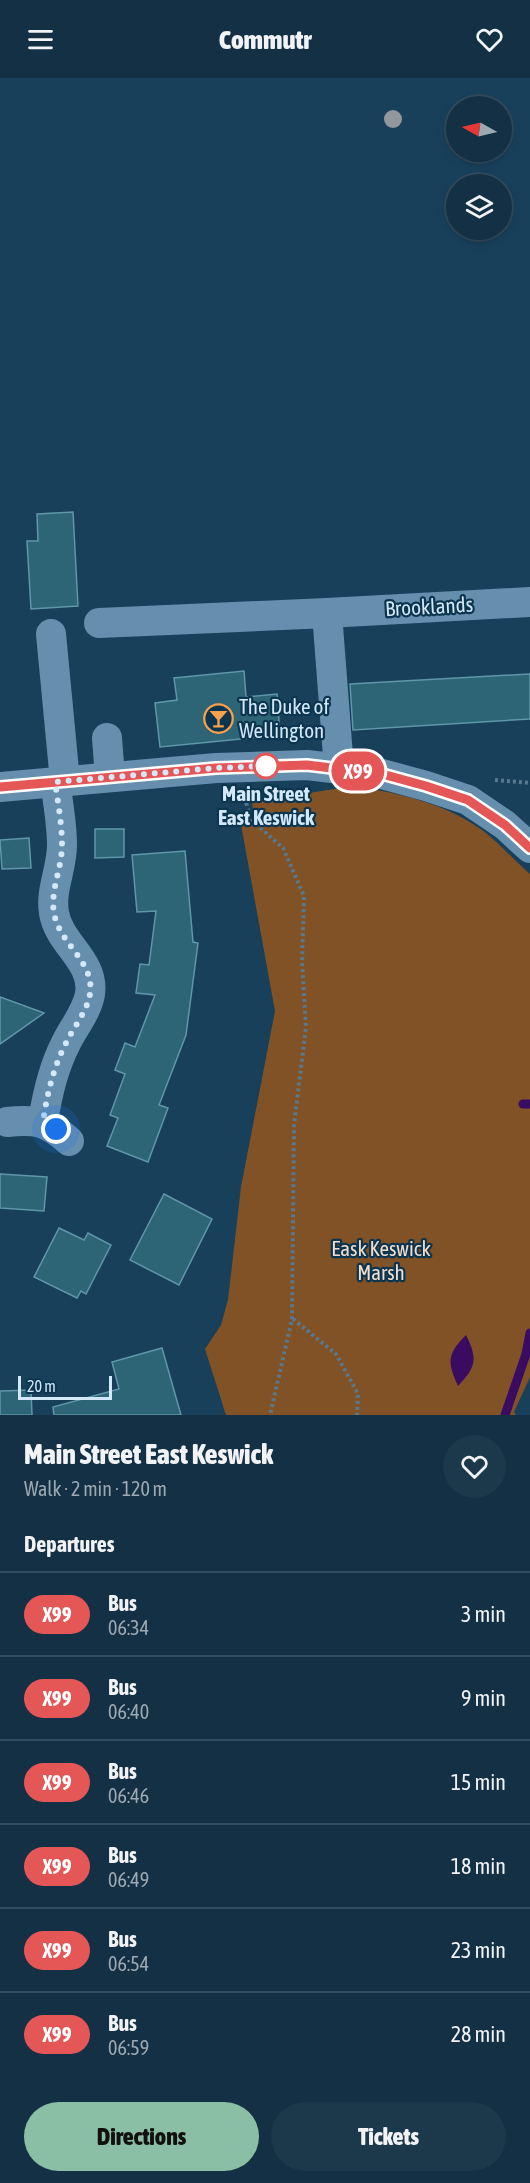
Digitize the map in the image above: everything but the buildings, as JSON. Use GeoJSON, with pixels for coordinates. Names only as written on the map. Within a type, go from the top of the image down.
{"type":"FeatureCollection","features":[{"type":"Feature","properties":{"kind":"street","name":"Brooklands"},"geometry":{"type":"LineString","coordinates":[[99,623],[530,602]]}},
{"type":"Feature","properties":{"kind":"street"},"geometry":{"type":"LineString","coordinates":[[327,613],[339,769]]}},
{"type":"Feature","properties":{"kind":"street"},"geometry":{"type":"LineString","coordinates":[[43,1122],[57,1064],[74,1027],[86,1009],[90,994],[90,979],[85,964],[62,935],[54,914],[53,892],[62,846],[51,634]]}},
{"type":"Feature","properties":{"kind":"street"},"geometry":{"type":"LineString","coordinates":[[107,738],[110,777]]}},
{"type":"Feature","properties":{"kind":"street"},"geometry":{"type":"LineString","coordinates":[[0,787],[239,767],[307,765],[382,774],[468,800],[505,825],[530,848]]}},
{"type":"Feature","properties":{"kind":"street"},"geometry":{"type":"LineString","coordinates":[[6,1122],[25,1120],[43,1122],[56,1129],[69,1141]]}},
{"type":"Feature","properties":{"kind":"path"},"geometry":{"type":"LineString","coordinates":[[239,767],[250,819],[283,848],[304,896],[302,962],[306,1027],[294,1125],[292,1319],[270,1415]]}},
{"type":"Feature","properties":{"kind":"path"},"geometry":{"type":"LineString","coordinates":[[292,1319],[336,1354],[358,1394],[357,1415]]}},
{"type":"Feature","properties":{"kind":"green space","name":"Eask Keswick Marsh"},"geometry":{"type":"Polygon","coordinates":[[[353,786],[420,800],[453,813],[482,830],[530,874],[530,1377],[514,1412],[516,1415],[226,1415],[205,1349],[221,1325],[228,1300],[241,1187],[275,1011],[240,819],[254,819],[252,802],[353,786]]]}},
{"type":"Feature","properties":{"kind":"shaded area"},"geometry":{"type":"Polygon","coordinates":[[[466,1335],[472,1350],[473,1362],[469,1373],[458,1386],[452,1371],[451,1359],[455,1348],[466,1335]]]}},
{"type":"Feature","properties":{"kind":"waterway"},"geometry":{"type":"LineString","coordinates":[[523,1104],[530,1104]]}},
{"type":"Feature","properties":{"kind":"waterway"},"geometry":{"type":"LineString","coordinates":[[505,1415],[526,1354],[530,1333]]}},
{"type":"Feature","properties":{"kind":"bus line","name":"X99"},"geometry":{"type":"LineString","coordinates":[[0,787],[216,768],[307,765],[382,774],[468,800],[505,825],[530,848]]}},
{"type":"Feature","properties":{"kind":"place","name":"The Duke of Wellington"},"geometry":{"type":"Point","coordinates":[218,719]}},
{"type":"Feature","properties":{"kind":"place","name":"Main Street East Keswick"},"geometry":{"type":"Point","coordinates":[266,766]}},
{"type":"Feature","properties":{"kind":"route"},"geometry":{"type":"LineString","coordinates":[[56,1129],[43,1122],[46,1102],[65,1045],[86,1009],[90,994],[90,979],[85,964],[62,935],[54,914],[53,892],[62,846],[55,782],[266,766]]}}]}
